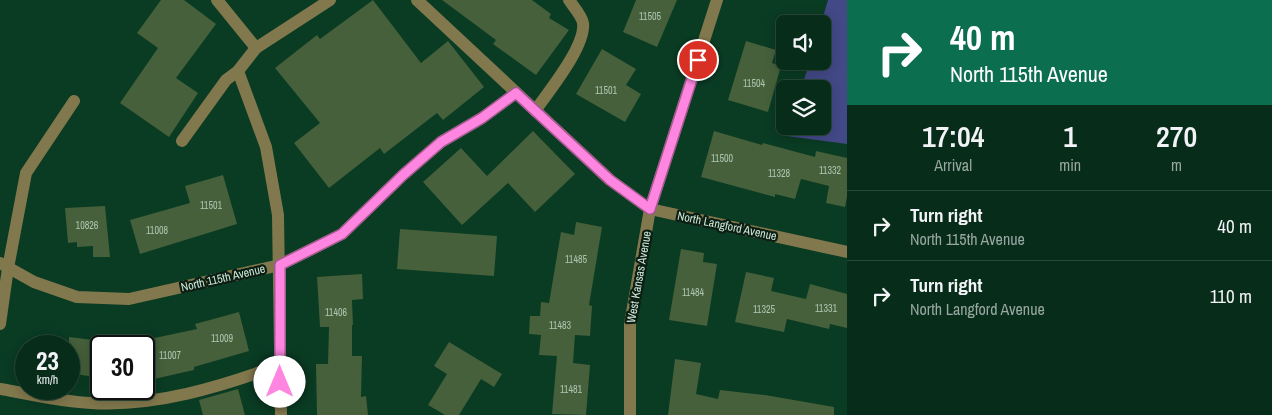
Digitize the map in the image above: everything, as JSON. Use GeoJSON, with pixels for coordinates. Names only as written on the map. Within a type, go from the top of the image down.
{"type":"FeatureCollection","features":[{"type":"Feature","properties":{"kind":"street"},"geometry":{"type":"LineString","coordinates":[[217,0],[256,48]]}},
{"type":"Feature","properties":{"kind":"street"},"geometry":{"type":"LineString","coordinates":[[182,141],[226,80],[238,71],[256,48],[330,0]]}},
{"type":"Feature","properties":{"kind":"street","name":"North Langford Avenue"},"geometry":{"type":"LineString","coordinates":[[417,0],[610,180],[650,209],[847,252]]}},
{"type":"Feature","properties":{"kind":"street"},"geometry":{"type":"LineString","coordinates":[[535,111],[582,38],[583,21],[568,0]]}},
{"type":"Feature","properties":{"kind":"street","name":"West Kansas Avenue"},"geometry":{"type":"LineString","coordinates":[[630,415],[630,324],[650,209],[717,0]]}},
{"type":"Feature","properties":{"kind":"street"},"geometry":{"type":"LineString","coordinates":[[238,71],[266,147],[278,215],[281,415]]}},
{"type":"Feature","properties":{"kind":"street","name":"North 115th Avenue"},"geometry":{"type":"LineString","coordinates":[[4,266],[34,282],[77,297],[129,299],[280,265],[342,234],[403,175],[441,142],[482,118],[516,93]]}},
{"type":"Feature","properties":{"kind":"street"},"geometry":{"type":"LineString","coordinates":[[0,324],[4,266],[26,173],[74,101]]}},
{"type":"Feature","properties":{"kind":"street"},"geometry":{"type":"LineString","coordinates":[[0,389],[90,403],[140,403],[191,393],[250,377],[280,365]]}},
{"type":"Feature","properties":{"kind":"shaded area"},"geometry":{"type":"Polygon","coordinates":[[[828,0],[847,0],[847,144],[787,136],[831,135],[831,80],[804,80],[807,70],[831,70],[831,15],[824,15],[828,0]]]}},
{"type":"Feature","properties":{"kind":"building"},"geometry":{"type":"Polygon","coordinates":[[[161,0],[184,0],[216,24],[176,78],[198,93],[169,137],[120,103],[158,48],[137,33],[161,0]]]}},
{"type":"Feature","properties":{"kind":"building"},"geometry":{"type":"Polygon","coordinates":[[[373,0],[421,63],[448,41],[484,87],[443,120],[437,113],[384,154],[380,148],[329,188],[294,143],[320,123],[275,68],[317,35],[320,39],[373,0]]]}},
{"type":"Feature","properties":{"kind":"building"},"geometry":{"type":"Polygon","coordinates":[[[442,0],[532,0],[551,14],[549,18],[569,30],[536,75],[493,44],[496,40],[442,0]]]}},
{"type":"Feature","properties":{"kind":"building"},"geometry":{"type":"Polygon","coordinates":[[[636,0],[677,0],[657,47],[623,32],[636,0]]]}},
{"type":"Feature","properties":{"kind":"building"},"geometry":{"type":"Polygon","coordinates":[[[746,41],[776,50],[772,63],[776,64],[776,70],[780,70],[768,112],[728,100],[746,41]]]}},
{"type":"Feature","properties":{"kind":"building"},"geometry":{"type":"Polygon","coordinates":[[[602,49],[636,69],[626,85],[641,94],[625,122],[576,94],[602,49]]]}},
{"type":"Feature","properties":{"kind":"building"},"geometry":{"type":"Polygon","coordinates":[[[533,131],[575,174],[535,212],[508,183],[462,225],[423,182],[461,148],[487,176],[533,131]]]}},
{"type":"Feature","properties":{"kind":"building"},"geometry":{"type":"Polygon","coordinates":[[[714,131],[762,145],[763,143],[815,157],[816,151],[847,158],[847,197],[845,207],[826,203],[829,186],[801,179],[795,199],[775,194],[775,197],[701,177],[714,131]]]}},
{"type":"Feature","properties":{"kind":"building"},"geometry":{"type":"Polygon","coordinates":[[[223,175],[237,224],[140,254],[130,220],[190,203],[185,186],[223,175]]]}},
{"type":"Feature","properties":{"kind":"building"},"geometry":{"type":"Polygon","coordinates":[[[105,206],[110,257],[93,257],[93,246],[77,247],[77,242],[68,243],[65,208],[105,206]]]}},
{"type":"Feature","properties":{"kind":"building"},"geometry":{"type":"Polygon","coordinates":[[[576,222],[602,227],[589,305],[592,306],[590,336],[575,335],[573,363],[590,365],[586,415],[552,414],[557,356],[539,355],[541,335],[529,334],[530,316],[540,316],[541,302],[549,303],[561,232],[574,235],[576,222]]]}},
{"type":"Feature","properties":{"kind":"building"},"geometry":{"type":"Polygon","coordinates":[[[400,229],[497,236],[494,276],[397,269],[400,229]]]}},
{"type":"Feature","properties":{"kind":"building"},"geometry":{"type":"Polygon","coordinates":[[[681,249],[704,253],[703,262],[717,264],[707,326],[669,320],[681,249]]]}},
{"type":"Feature","properties":{"kind":"building"},"geometry":{"type":"Polygon","coordinates":[[[746,272],[774,278],[771,291],[806,299],[810,284],[847,294],[847,328],[830,324],[829,329],[787,319],[784,332],[735,322],[746,272]]]}},
{"type":"Feature","properties":{"kind":"building"},"geometry":{"type":"Polygon","coordinates":[[[362,274],[363,299],[352,300],[352,356],[362,356],[361,397],[366,396],[368,415],[317,415],[316,364],[328,364],[329,327],[320,327],[317,277],[362,274]]]}},
{"type":"Feature","properties":{"kind":"building"},"geometry":{"type":"Polygon","coordinates":[[[239,312],[249,351],[194,367],[194,370],[155,379],[155,338],[197,329],[195,324],[239,312]]]}},
{"type":"Feature","properties":{"kind":"building"},"geometry":{"type":"Polygon","coordinates":[[[80,338],[90,340],[90,376],[80,375],[80,338]]]}},
{"type":"Feature","properties":{"kind":"building"},"geometry":{"type":"Polygon","coordinates":[[[449,342],[502,374],[494,387],[481,379],[459,415],[445,415],[428,405],[447,374],[434,366],[449,342]]]}},
{"type":"Feature","properties":{"kind":"building"},"geometry":{"type":"Polygon","coordinates":[[[675,359],[701,363],[696,394],[718,399],[720,390],[765,395],[834,407],[834,415],[668,415],[675,359]]]}},
{"type":"Feature","properties":{"kind":"building"},"geometry":{"type":"Polygon","coordinates":[[[238,389],[245,415],[203,415],[199,400],[238,389]]]}},
{"type":"Feature","properties":{"kind":"route"},"geometry":{"type":"LineString","coordinates":[[280,382],[280,265],[342,234],[403,175],[441,142],[482,118],[516,93],[610,180],[650,209],[698,60]]}}]}
